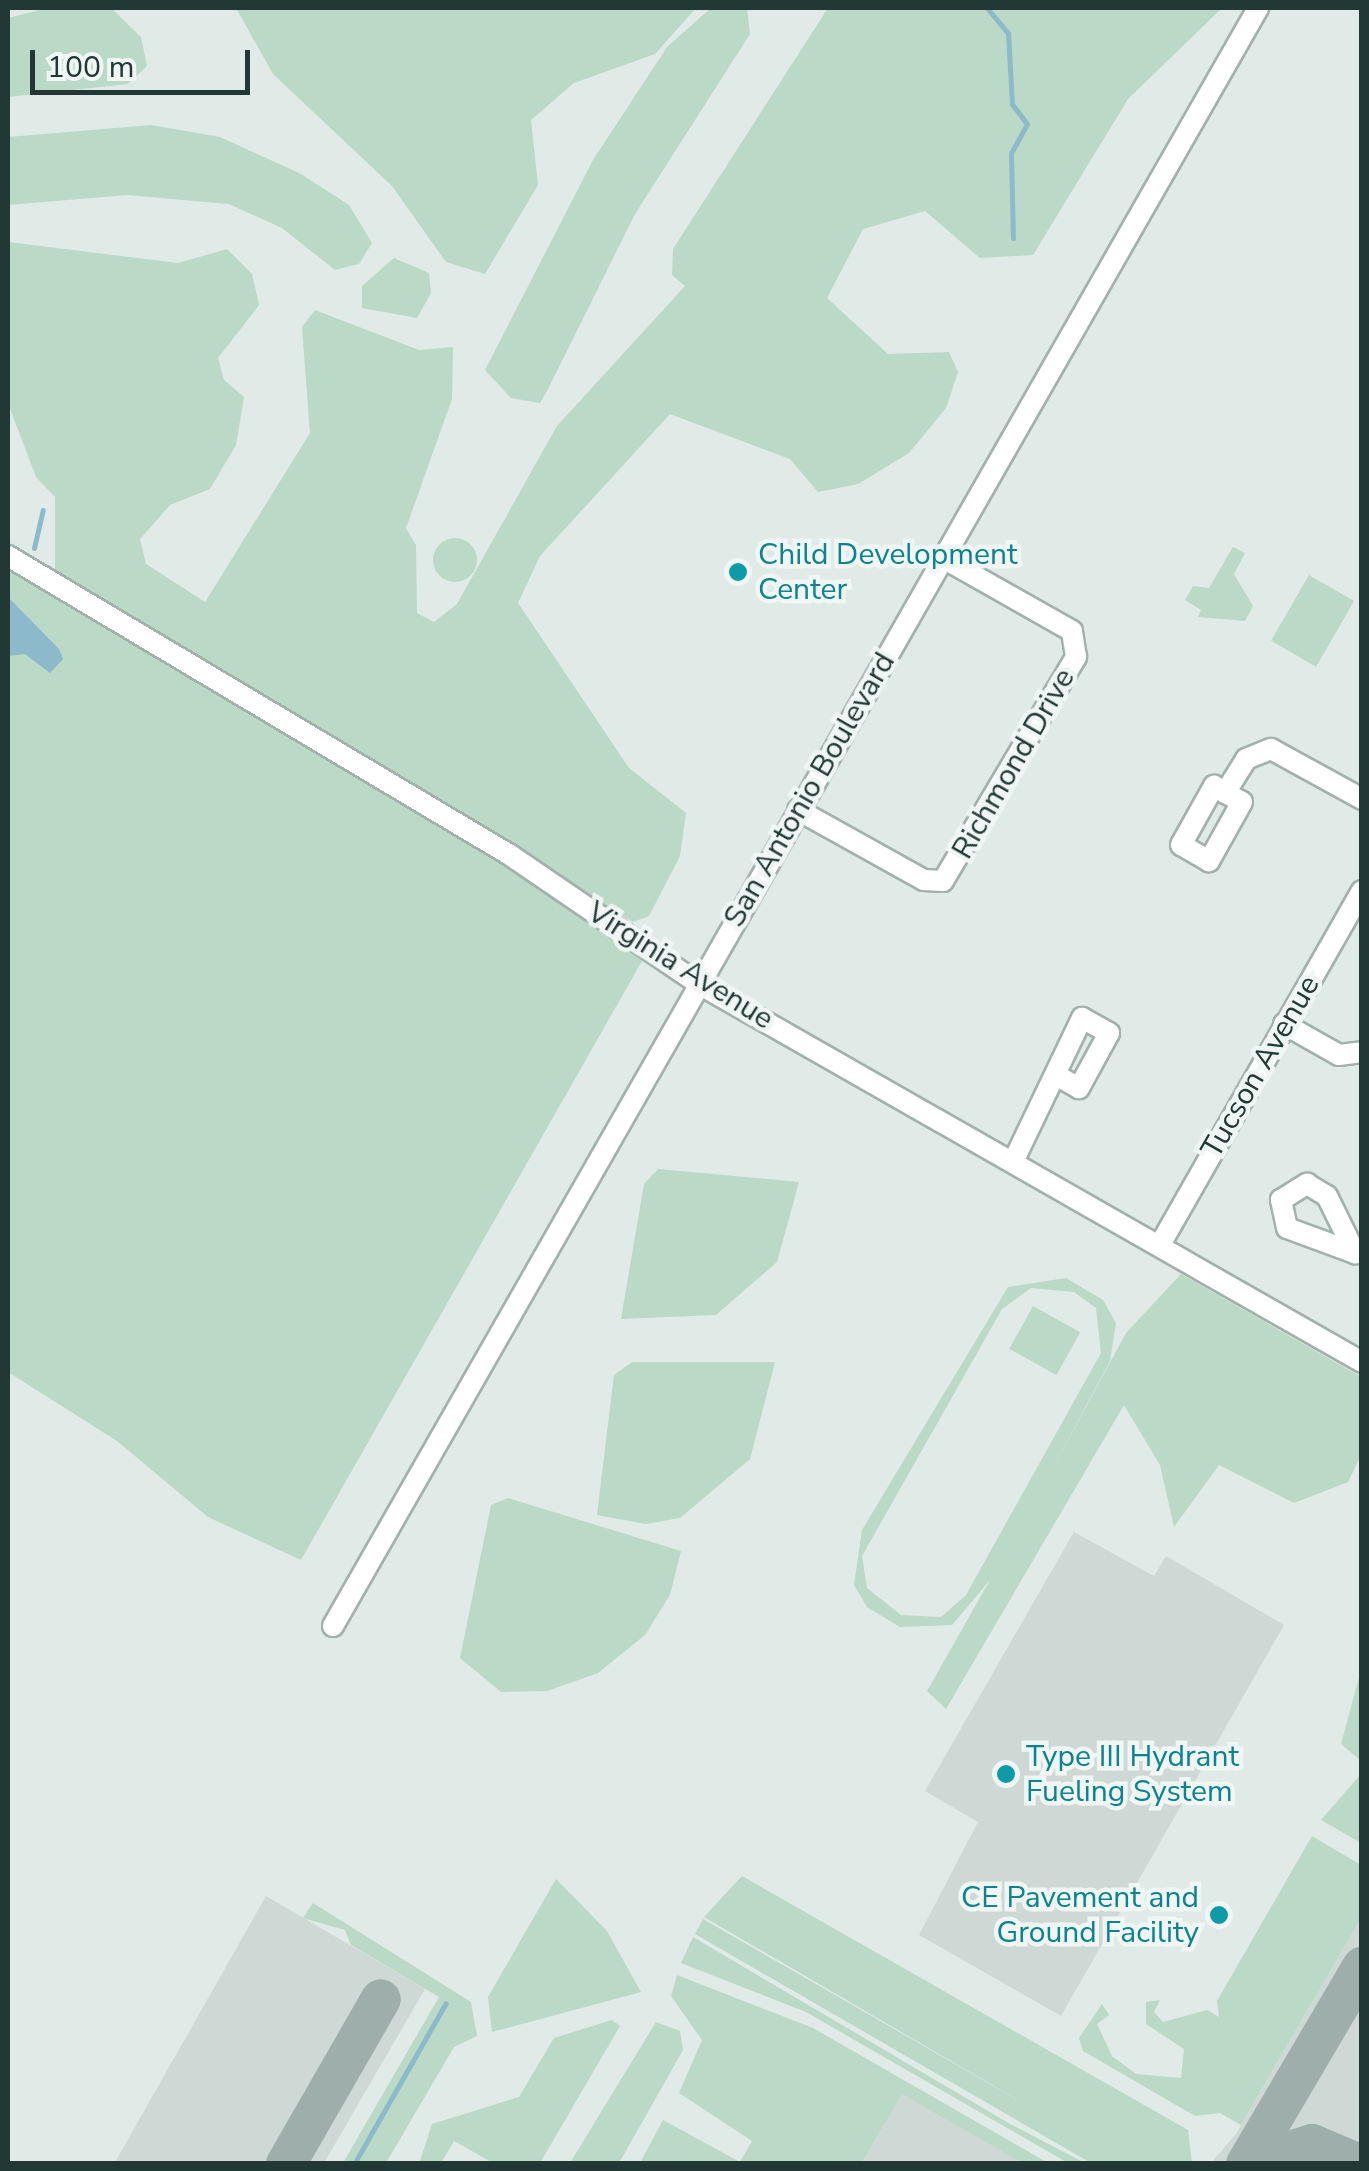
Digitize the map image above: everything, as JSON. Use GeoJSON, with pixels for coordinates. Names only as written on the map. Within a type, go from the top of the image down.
{"type":"FeatureCollection","features":[{"type":"Feature","properties":{"kind":"street","name":"San Antonio Boulevard"},"geometry":{"type":"LineString","coordinates":[[334,1626],[1258,8]]}},
{"type":"Feature","properties":{"kind":"street","name":"Virginia Avenue"},"geometry":{"type":"LineString","coordinates":[[8,556],[510,855],[699,984],[1362,1362]]}},
{"type":"Feature","properties":{"kind":"street","name":"Richmond Drive"},"geometry":{"type":"LineString","coordinates":[[798,810],[924,880],[943,881],[1076,657],[1072,631],[943,558]]}},
{"type":"Feature","properties":{"kind":"street"},"geometry":{"type":"LineString","coordinates":[[1226,793],[1246,760],[1270,749],[1362,799]]}},
{"type":"Feature","properties":{"kind":"street","name":"Tucson Avenue"},"geometry":{"type":"LineString","coordinates":[[1161,1244],[1362,891]]}},
{"type":"Feature","properties":{"kind":"street"},"geometry":{"type":"LineString","coordinates":[[1284,1024],[1339,1055],[1362,1052]]}},
{"type":"Feature","properties":{"kind":"street"},"geometry":{"type":"LineString","coordinates":[[1013,1162],[1061,1078]]}},
{"type":"Feature","properties":{"kind":"shaded area"},"geometry":{"type":"Polygon","coordinates":[[[1074,1532],[1154,1576],[1166,1556],[1284,1625],[1061,2016],[919,1935],[978,1822],[925,1791],[1074,1532]]]}},
{"type":"Feature","properties":{"kind":"shaded area"},"geometry":{"type":"Polygon","coordinates":[[[266,1896],[425,1989],[324,2163],[114,2164],[266,1896]]]}},
{"type":"Feature","properties":{"kind":"shaded area"},"geometry":{"type":"Polygon","coordinates":[[[1361,1918],[1361,2163],[1210,2164],[1236,2134],[1361,1918]]]}},
{"type":"Feature","properties":{"kind":"shaded area"},"geometry":{"type":"Polygon","coordinates":[[[902,2093],[1018,2160],[1016,2164],[862,2164],[902,2093]]]}},
{"type":"Feature","properties":{"kind":"green space"},"geometry":{"type":"Polygon","coordinates":[[[48,8],[111,8],[141,37],[147,66],[128,84],[8,97],[8,18],[48,8]]]}},
{"type":"Feature","properties":{"kind":"green space"},"geometry":{"type":"Polygon","coordinates":[[[236,8],[696,8],[655,54],[574,83],[531,120],[538,185],[485,274],[446,262],[392,186],[273,74],[236,8]]]}},
{"type":"Feature","properties":{"kind":"green space"},"geometry":{"type":"Polygon","coordinates":[[[711,8],[747,8],[750,34],[635,214],[540,403],[511,398],[485,370],[593,160],[667,47],[711,8]]]}},
{"type":"Feature","properties":{"kind":"green space"},"geometry":{"type":"Polygon","coordinates":[[[828,8],[1222,8],[1128,99],[1033,255],[980,258],[925,211],[863,229],[827,298],[888,354],[949,352],[958,372],[946,408],[909,453],[858,484],[818,492],[790,459],[670,414],[540,556],[518,603],[629,768],[686,813],[680,856],[649,916],[633,922],[55,581],[55,497],[36,477],[8,403],[8,242],[178,263],[227,249],[252,274],[259,305],[218,358],[224,380],[244,397],[236,445],[210,489],[170,505],[140,539],[146,564],[205,602],[310,433],[302,327],[315,310],[419,350],[453,347],[452,399],[406,528],[416,545],[417,613],[434,622],[457,604],[557,426],[685,286],[672,275],[673,249],[828,8]]]}},
{"type":"Feature","properties":{"kind":"green space"},"geometry":{"type":"Polygon","coordinates":[[[151,125],[220,137],[301,174],[349,205],[372,243],[359,264],[335,270],[282,228],[229,204],[127,195],[8,205],[8,137],[151,125]]]}},
{"type":"Feature","properties":{"kind":"green space"},"geometry":{"type":"Polygon","coordinates":[[[394,258],[429,273],[431,293],[417,318],[362,308],[362,286],[394,258]]]}},
{"type":"Feature","properties":{"kind":"green space"},"geometry":{"type":"Polygon","coordinates":[[[455,538],[470,545],[477,560],[470,575],[455,582],[440,575],[433,560],[440,545],[455,538]]]}},
{"type":"Feature","properties":{"kind":"green space"},"geometry":{"type":"Polygon","coordinates":[[[1233,547],[1245,553],[1234,574],[1253,606],[1245,621],[1198,617],[1201,610],[1185,600],[1193,586],[1209,588],[1233,547]]]}},
{"type":"Feature","properties":{"kind":"green space"},"geometry":{"type":"Polygon","coordinates":[[[8,568],[541,886],[642,961],[301,1560],[208,1517],[117,1441],[8,1372],[8,568]]]}},
{"type":"Feature","properties":{"kind":"green space"},"geometry":{"type":"Polygon","coordinates":[[[1309,575],[1354,601],[1316,667],[1271,641],[1309,575]]]}},
{"type":"Feature","properties":{"kind":"green space"},"geometry":{"type":"Polygon","coordinates":[[[658,1169],[799,1182],[777,1262],[716,1315],[621,1319],[644,1184],[658,1169]]]}},
{"type":"Feature","properties":{"kind":"green space"},"geometry":{"type":"Polygon","coordinates":[[[1181,1274],[1361,1377],[1361,1455],[1348,1482],[1294,1503],[1219,1465],[1174,1527],[1160,1465],[1124,1405],[946,1709],[927,1691],[990,1580],[952,1625],[900,1627],[867,1607],[854,1585],[862,1530],[1008,1287],[1066,1278],[1103,1300],[1116,1323],[1110,1361],[1043,1486],[1126,1333],[1181,1274]],[[1031,1288],[1002,1309],[862,1556],[867,1588],[901,1615],[941,1617],[966,1595],[1101,1353],[1096,1308],[1074,1292],[1031,1288]]]}},
{"type":"Feature","properties":{"kind":"green space"},"geometry":{"type":"Polygon","coordinates":[[[1033,1306],[1080,1332],[1056,1375],[1009,1349],[1033,1306]]]}},
{"type":"Feature","properties":{"kind":"green space"},"geometry":{"type":"Polygon","coordinates":[[[632,1362],[775,1362],[750,1459],[680,1518],[646,1524],[597,1515],[614,1375],[632,1362]]]}},
{"type":"Feature","properties":{"kind":"green space"},"geometry":{"type":"Polygon","coordinates":[[[508,1498],[681,1551],[670,1595],[645,1635],[598,1673],[547,1691],[501,1692],[460,1658],[491,1505],[508,1498]]]}},
{"type":"Feature","properties":{"kind":"green space"},"geometry":{"type":"Polygon","coordinates":[[[1361,1670],[1362,1761],[1341,1744],[1361,1670]]]}},
{"type":"Feature","properties":{"kind":"green space"},"geometry":{"type":"Polygon","coordinates":[[[1361,1774],[1361,1843],[1321,1820],[1361,1774]]]}},
{"type":"Feature","properties":{"kind":"green space"},"geometry":{"type":"Polygon","coordinates":[[[1312,1836],[1361,1865],[1361,1918],[1241,2125],[1220,2113],[1195,2116],[1083,2051],[1079,2038],[1102,2004],[1109,2015],[1097,2024],[1112,2056],[1136,2074],[1181,2078],[1184,2049],[1146,2024],[1146,2002],[1160,2000],[1154,2012],[1163,2022],[1207,2010],[1219,2017],[1217,2001],[1312,1836]]]}},
{"type":"Feature","properties":{"kind":"green space"},"geometry":{"type":"Polygon","coordinates":[[[742,1876],[1188,2130],[1192,2163],[1091,2163],[695,1934],[703,1919],[1023,2103],[704,1917],[742,1876]]]}},
{"type":"Feature","properties":{"kind":"green space"},"geometry":{"type":"Polygon","coordinates":[[[556,1879],[607,1931],[641,1992],[492,2032],[488,1997],[556,1879]]]}},
{"type":"Feature","properties":{"kind":"green space"},"geometry":{"type":"Polygon","coordinates":[[[313,1903],[471,2002],[477,2036],[454,2047],[386,2163],[343,2163],[439,1997],[351,1945],[345,1930],[303,1918],[313,1903]]]}},
{"type":"Feature","properties":{"kind":"green space"},"geometry":{"type":"Polygon","coordinates":[[[693,1937],[1010,2124],[1085,2163],[1068,2163],[806,2012],[681,1963],[693,1937]]]}},
{"type":"Feature","properties":{"kind":"green space"},"geometry":{"type":"Polygon","coordinates":[[[677,1975],[813,2028],[1048,2163],[1023,2163],[902,2094],[862,2163],[640,2163],[663,2120],[740,2162],[752,2141],[679,2093],[702,2040],[671,1996],[677,1975]]]}},
{"type":"Feature","properties":{"kind":"green space"},"geometry":{"type":"Polygon","coordinates":[[[612,2020],[620,2026],[540,2163],[493,2163],[454,2141],[441,2163],[420,2161],[432,2124],[519,2097],[554,2038],[612,2020]]]}},
{"type":"Feature","properties":{"kind":"green space"},"geometry":{"type":"Polygon","coordinates":[[[656,2022],[680,2031],[683,2050],[619,2163],[570,2163],[656,2022]]]}},
{"type":"Feature","properties":{"kind":"water"},"geometry":{"type":"Polygon","coordinates":[[[8,597],[59,649],[63,659],[50,673],[25,654],[8,656],[8,597]]]}},
{"type":"Feature","properties":{"kind":"waterway"},"geometry":{"type":"LineString","coordinates":[[987,8],[1008,33],[1012,104],[1027,124],[1011,153],[1013,238]]}},
{"type":"Feature","properties":{"kind":"waterway"},"geometry":{"type":"LineString","coordinates":[[34,548],[43,510]]}},
{"type":"Feature","properties":{"kind":"waterway"},"geometry":{"type":"LineString","coordinates":[[354,2164],[446,2003]]}},
{"type":"Feature","properties":{"kind":"taxiway"},"geometry":{"type":"LineString","coordinates":[[1246,2164],[1362,1967]]}},
{"type":"Feature","properties":{"kind":"taxiway"},"geometry":{"type":"LineString","coordinates":[[286,2164],[381,1999]]}},
{"type":"Feature","properties":{"kind":"taxiway"},"geometry":{"type":"LineString","coordinates":[[1248,2164],[1312,2144],[1359,2164]]}},
{"type":"Feature","properties":{"kind":"place","name":"Child Development Center"},"geometry":{"type":"Point","coordinates":[738,572]}},
{"type":"Feature","properties":{"kind":"place","name":"Type III Hydrant Fueling System"},"geometry":{"type":"Point","coordinates":[1006,1774]}},
{"type":"Feature","properties":{"kind":"place","name":"CE Pavement and Ground Facility"},"geometry":{"type":"Point","coordinates":[1219,1915]}}]}
